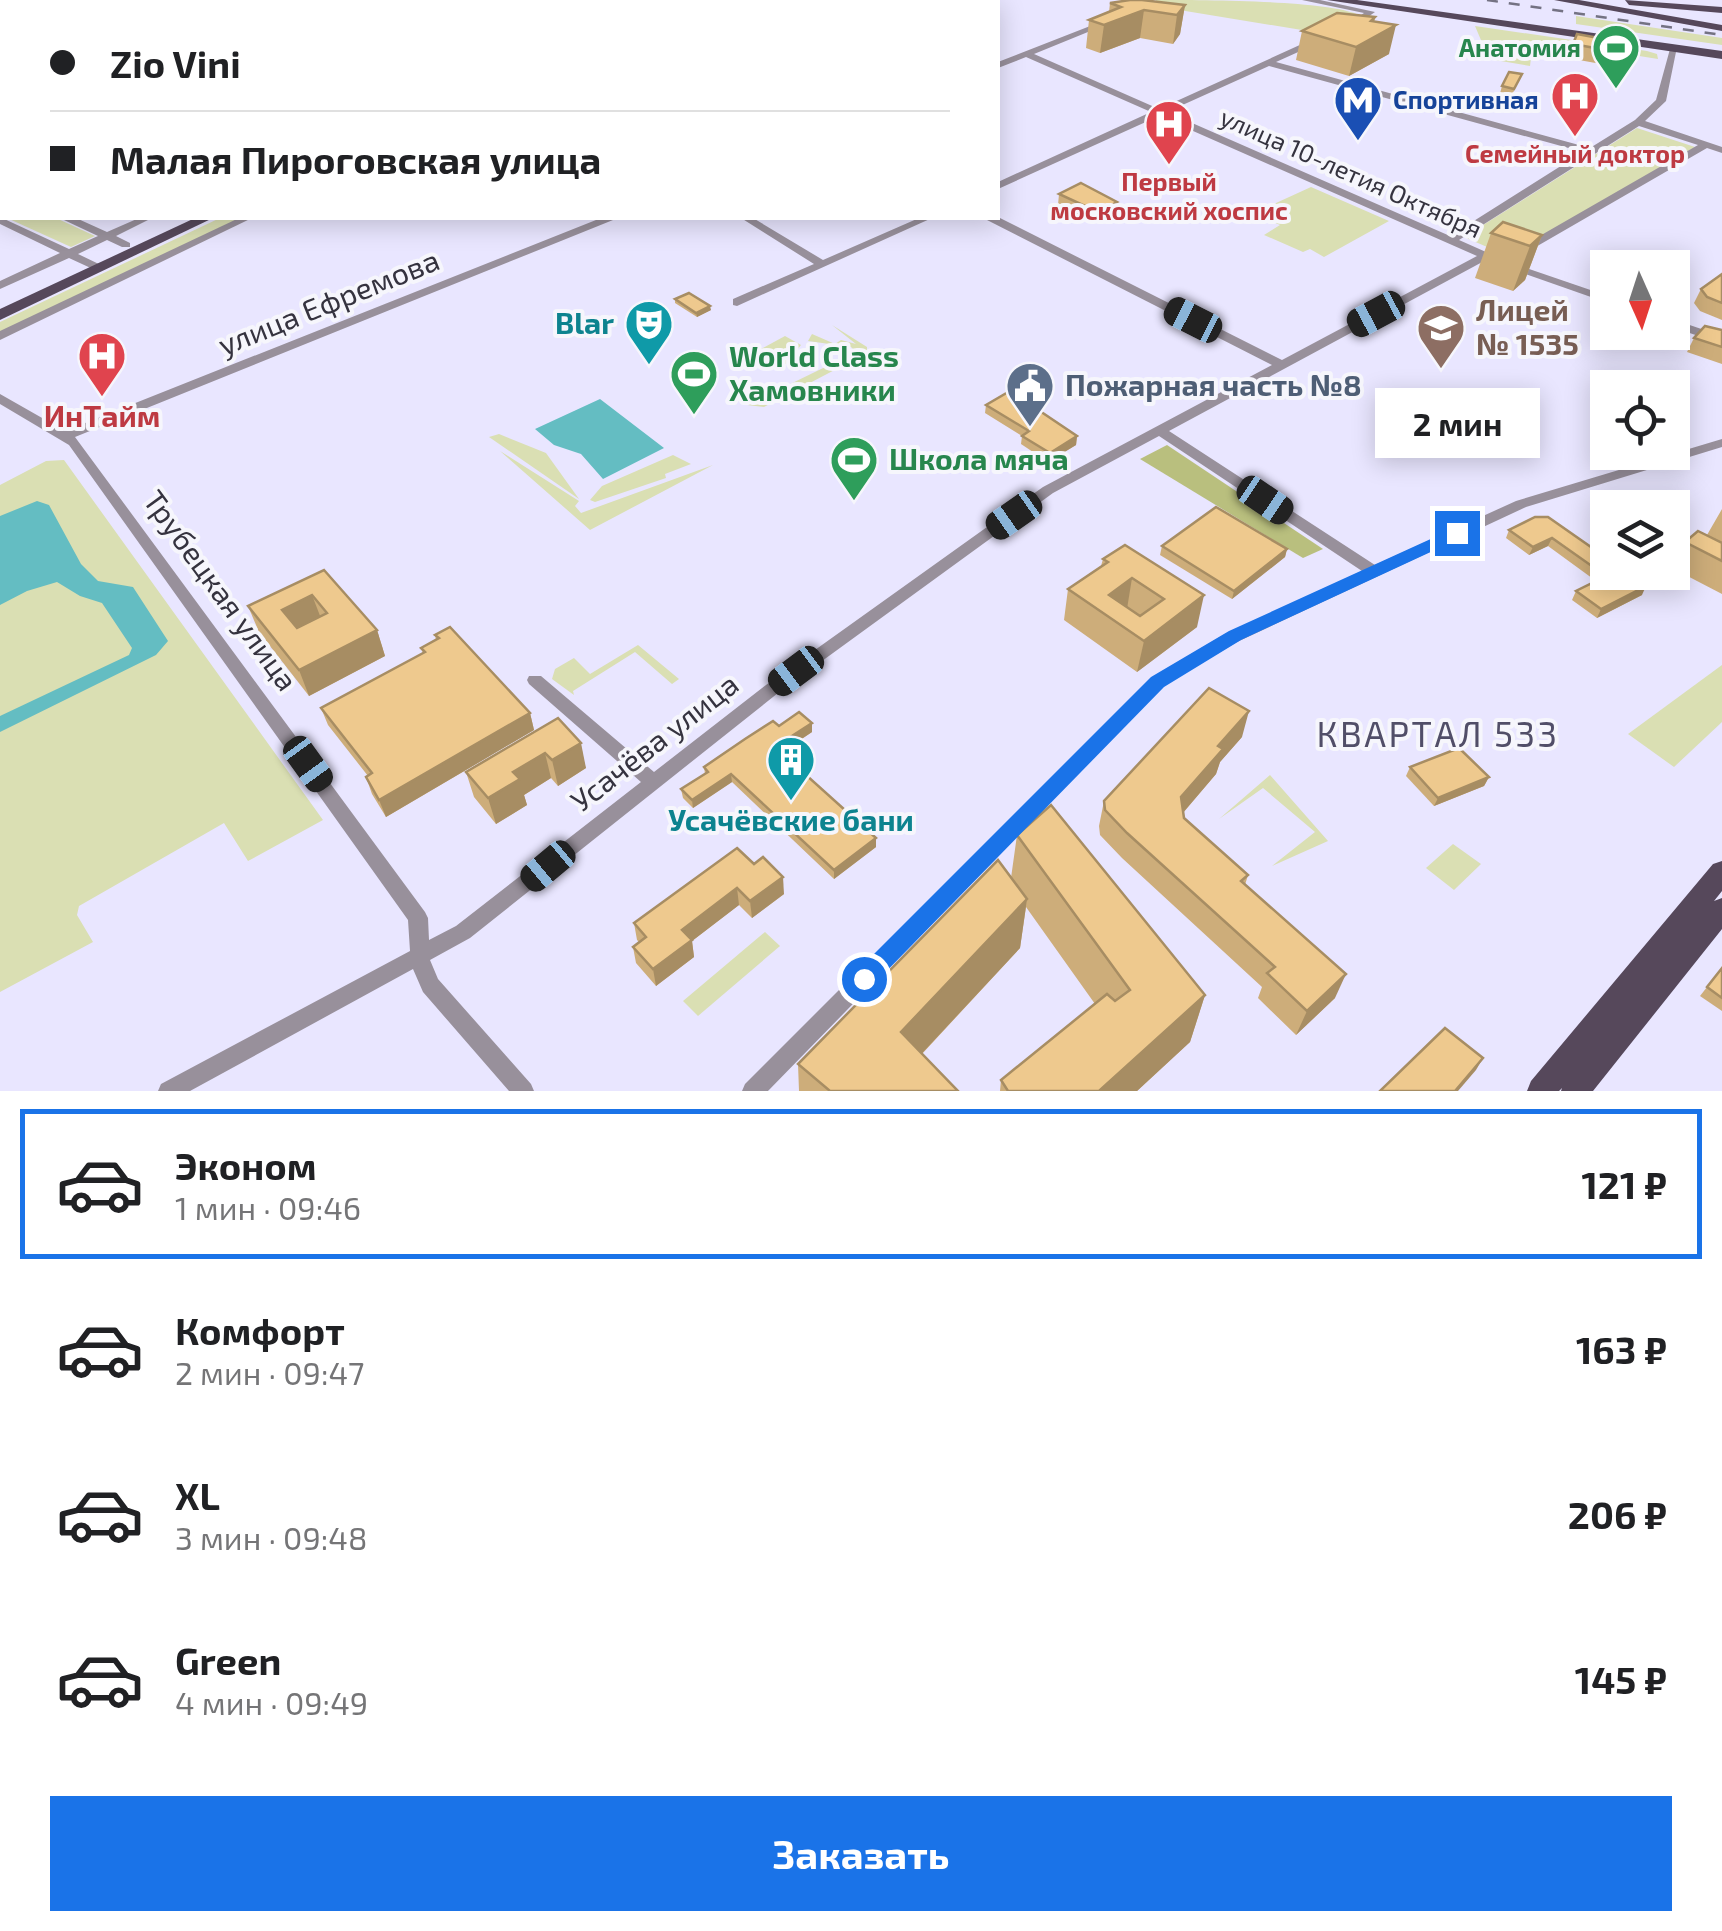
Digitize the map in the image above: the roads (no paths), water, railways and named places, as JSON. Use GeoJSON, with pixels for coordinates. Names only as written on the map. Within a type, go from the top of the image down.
{"type":"FeatureCollection","features":[{"type":"Feature","properties":{"kind":"main road"},"geometry":{"type":"LineString","coordinates":[[1334,0],[1722,53]]}},
{"type":"Feature","properties":{"kind":"main road"},"geometry":{"type":"LineString","coordinates":[[1363,0],[1674,49],[1722,53]]}},
{"type":"Feature","properties":{"kind":"main road"},"geometry":{"type":"LineString","coordinates":[[1560,0],[1722,18]]}},
{"type":"Feature","properties":{"kind":"main road"},"geometry":{"type":"LineString","coordinates":[[1609,0],[1722,18]]}},
{"type":"Feature","properties":{"kind":"main road"},"geometry":{"type":"LineString","coordinates":[[0,316],[126,244],[180,220]]}},
{"type":"Feature","properties":{"kind":"main road"},"geometry":{"type":"LineString","coordinates":[[0,303],[201,220]]}},
{"type":"Feature","properties":{"kind":"main road"},"geometry":{"type":"LineString","coordinates":[[1541,1091],[1722,872]]}},
{"type":"Feature","properties":{"kind":"main road"},"geometry":{"type":"LineString","coordinates":[[1574,1091],[1722,909]]}},
{"type":"Feature","properties":{"kind":"street"},"geometry":{"type":"LineString","coordinates":[[1306,0],[1372,12],[1336,32]]}},
{"type":"Feature","properties":{"kind":"street"},"geometry":{"type":"LineString","coordinates":[[1000,64],[1124,16]]}},
{"type":"Feature","properties":{"kind":"street"},"geometry":{"type":"LineString","coordinates":[[1000,185],[1322,38]]}},
{"type":"Feature","properties":{"kind":"street"},"geometry":{"type":"LineString","coordinates":[[1450,241],[1638,122],[1661,101],[1674,49]]}},
{"type":"Feature","properties":{"kind":"street","name":"улица 10-летия Октября"},"geometry":{"type":"LineString","coordinates":[[1026,54],[1450,241],[1590,294]]}},
{"type":"Feature","properties":{"kind":"street"},"geometry":{"type":"LineString","coordinates":[[1269,62],[1590,151]]}},
{"type":"Feature","properties":{"kind":"street"},"geometry":{"type":"LineString","coordinates":[[1638,122],[1722,150]]}},
{"type":"Feature","properties":{"kind":"street"},"geometry":{"type":"LineString","coordinates":[[1502,262],[1706,145]]}},
{"type":"Feature","properties":{"kind":"street"},"geometry":{"type":"LineString","coordinates":[[0,220],[93,265]]}},
{"type":"Feature","properties":{"kind":"street"},"geometry":{"type":"LineString","coordinates":[[72,220],[126,244]]}},
{"type":"Feature","properties":{"kind":"street"},"geometry":{"type":"LineString","coordinates":[[0,284],[142,220]]}},
{"type":"Feature","properties":{"kind":"street"},"geometry":{"type":"LineString","coordinates":[[0,336],[243,220]]}},
{"type":"Feature","properties":{"kind":"street","name":"улица Ефремова"},"geometry":{"type":"LineString","coordinates":[[68,435],[604,220]]}},
{"type":"Feature","properties":{"kind":"street"},"geometry":{"type":"LineString","coordinates":[[749,220],[822,264]]}},
{"type":"Feature","properties":{"kind":"street"},"geometry":{"type":"LineString","coordinates":[[737,302],[922,220]]}},
{"type":"Feature","properties":{"kind":"street"},"geometry":{"type":"LineString","coordinates":[[995,220],[1284,365]]}},
{"type":"Feature","properties":{"kind":"street","name":"Усачёва улица"},"geometry":{"type":"LineString","coordinates":[[169,1091],[463,932],[796,671],[1048,490],[1486,256]]}},
{"type":"Feature","properties":{"kind":"street"},"geometry":{"type":"LineString","coordinates":[[1690,329],[1722,340]]}},
{"type":"Feature","properties":{"kind":"street","name":"Трубецкая улица"},"geometry":{"type":"LineString","coordinates":[[0,398],[68,435],[418,918],[420,955],[430,985],[523,1091]]}},
{"type":"Feature","properties":{"kind":"street"},"geometry":{"type":"LineString","coordinates":[[1159,430],[1372,571]]}},
{"type":"Feature","properties":{"kind":"street"},"geometry":{"type":"LineString","coordinates":[[752,1091],[1151,688],[1235,636],[1521,504],[1722,443]]}},
{"type":"Feature","properties":{"kind":"street"},"geometry":{"type":"LineString","coordinates":[[535,680],[653,782]]}},
{"type":"Feature","properties":{"kind":"railway"},"geometry":{"type":"LineString","coordinates":[[1487,0],[1722,35]]}},
{"type":"Feature","properties":{"kind":"place","name":"Анатомия"},"geometry":{"type":"Point","coordinates":[1616,90]}},
{"type":"Feature","properties":{"kind":"place","name":"Семейный доктор"},"geometry":{"type":"Point","coordinates":[1575,138]}},
{"type":"Feature","properties":{"kind":"place","name":"Спортивная"},"geometry":{"type":"Point","coordinates":[1358,142]}},
{"type":"Feature","properties":{"kind":"place","name":"Первый московский хоспис"},"geometry":{"type":"Point","coordinates":[1169,166]}},
{"type":"Feature","properties":{"kind":"place","name":"Blar"},"geometry":{"type":"Point","coordinates":[649,366]}},
{"type":"Feature","properties":{"kind":"place","name":"Лицей № 1535"},"geometry":{"type":"Point","coordinates":[1441,370]}},
{"type":"Feature","properties":{"kind":"place","name":"ИнТайм"},"geometry":{"type":"Point","coordinates":[102,398]}},
{"type":"Feature","properties":{"kind":"place","name":"World Class Хамовники"},"geometry":{"type":"Point","coordinates":[694,416]}},
{"type":"Feature","properties":{"kind":"place","name":"Пожарная часть №8"},"geometry":{"type":"Point","coordinates":[1030,428]}},
{"type":"Feature","properties":{"kind":"place","name":"Школа мяча"},"geometry":{"type":"Point","coordinates":[854,502]}},
{"type":"Feature","properties":{"kind":"place","name":"Усачёвские бани"},"geometry":{"type":"Point","coordinates":[791,802]}},
{"type":"Feature","properties":{"kind":"district","name":"КВАРТАЛ 533"},"geometry":{"type":"Point","coordinates":[1438,735]}}]}
